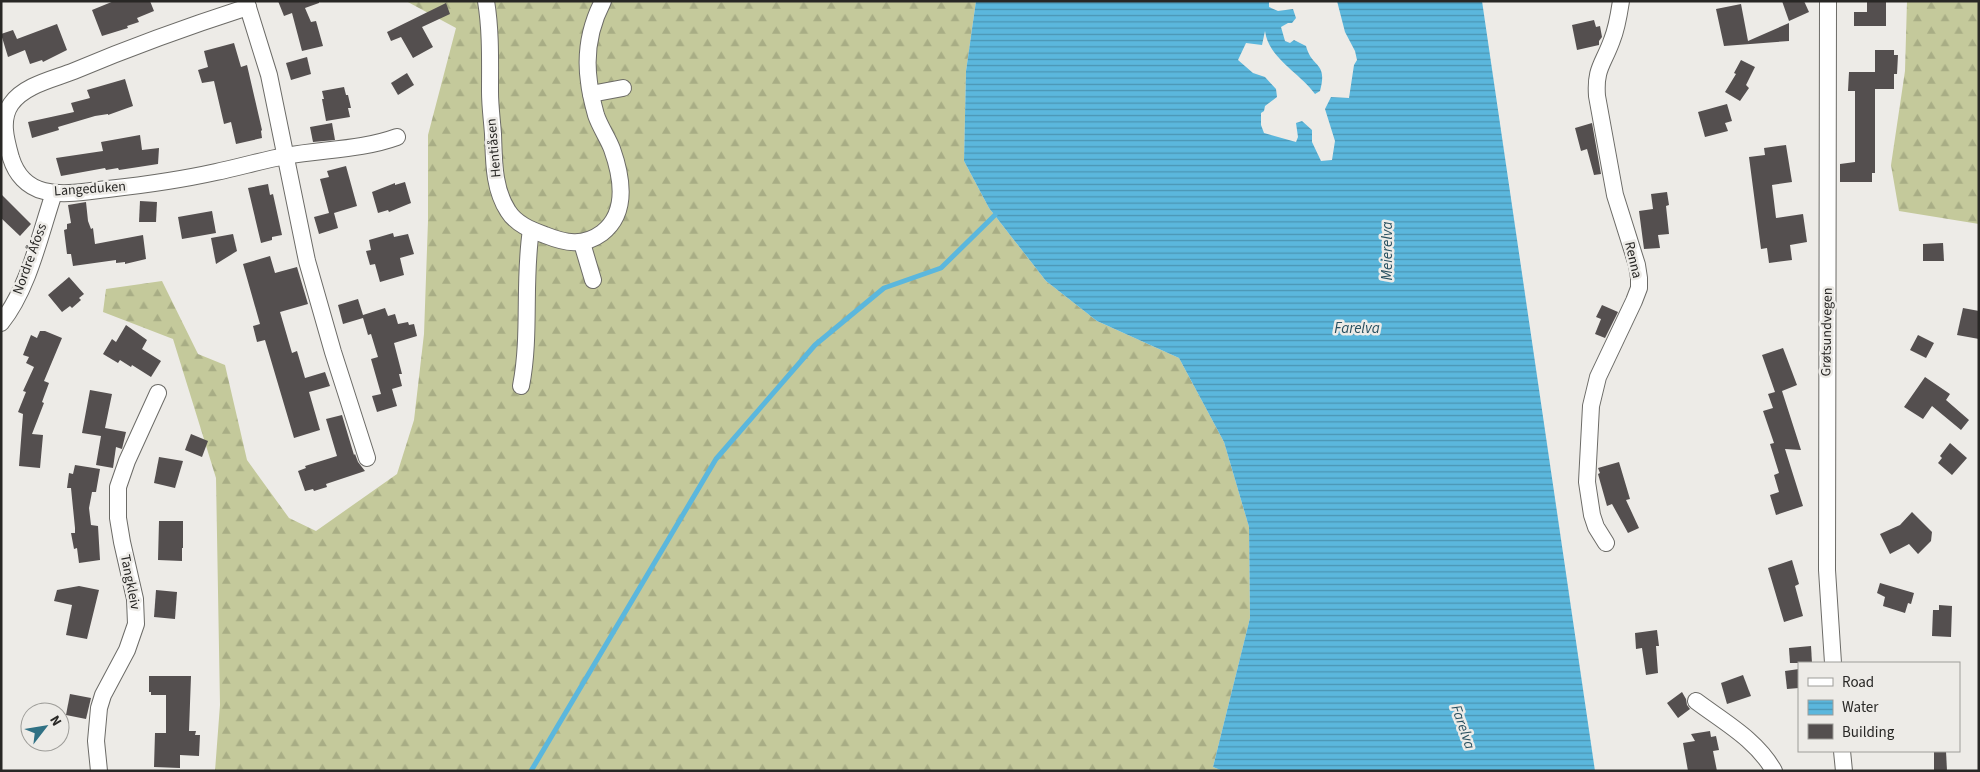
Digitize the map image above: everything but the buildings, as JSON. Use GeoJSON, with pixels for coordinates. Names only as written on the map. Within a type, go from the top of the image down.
{"type":"FeatureCollection","features":[{"type":"Feature","properties":{"kind":"street","name":"Hentiåsen"},"geometry":{"type":"LineString","coordinates":[[486,1],[490,34],[490,94],[496,182],[508,211],[516,220],[531,230],[568,243],[582,243]]}},
{"type":"Feature","properties":{"kind":"street"},"geometry":{"type":"LineString","coordinates":[[593,280],[582,243],[594,239],[607,229],[614,222],[620,206],[617,169],[612,149],[597,117],[591,94],[586,60],[590,38],[603,1]]}},
{"type":"Feature","properties":{"kind":"street","name":"Renna"},"geometry":{"type":"LineString","coordinates":[[1606,543],[1596,527],[1592,515],[1587,482],[1591,406],[1598,377],[1639,288],[1637,265],[1615,195],[1596,81],[1598,69],[1612,40],[1621,1]]}},
{"type":"Feature","properties":{"kind":"street","name":"Grøtsundvegen"},"geometry":{"type":"LineString","coordinates":[[1828,1],[1827,570],[1834,662]]}},
{"type":"Feature","properties":{"kind":"street","name":"Langeduken"},"geometry":{"type":"LineString","coordinates":[[367,458],[333,352],[307,261],[286,156],[270,75],[247,4],[41,84],[17,97],[6,113],[4,124],[7,162],[33,188],[54,193],[94,191],[155,184],[286,156],[355,148],[397,137]]}},
{"type":"Feature","properties":{"kind":"street"},"geometry":{"type":"LineString","coordinates":[[591,94],[624,88]]}},
{"type":"Feature","properties":{"kind":"street","name":"Nordre Åfoss"},"geometry":{"type":"LineString","coordinates":[[1,323],[17,298],[26,276],[54,193]]}},
{"type":"Feature","properties":{"kind":"street"},"geometry":{"type":"LineString","coordinates":[[521,386],[525,352],[527,256],[531,230]]}},
{"type":"Feature","properties":{"kind":"street","name":"Tangkleiv"},"geometry":{"type":"LineString","coordinates":[[99,771],[96,741],[99,708],[103,695],[127,650],[136,624],[136,605],[118,518],[118,487],[127,461],[158,393]]}},
{"type":"Feature","properties":{"kind":"street"},"geometry":{"type":"LineString","coordinates":[[1696,701],[1754,744],[1763,753],[1774,771]]}},
{"type":"Feature","properties":{"kind":"street"},"geometry":{"type":"LineString","coordinates":[[1842,752],[1844,771]]}},
{"type":"Feature","properties":{"kind":"green space"},"geometry":{"type":"Polygon","coordinates":[[[406,1],[976,1],[966,71],[964,161],[989,208],[1046,281],[1097,321],[1179,358],[1224,442],[1249,527],[1250,618],[1213,767],[1223,771],[215,771],[220,705],[216,478],[173,339],[103,312],[106,289],[162,281],[198,354],[225,365],[247,460],[289,518],[316,531],[397,474],[414,420],[424,334],[428,221],[428,135],[456,28],[406,1]]]}},
{"type":"Feature","properties":{"kind":"green space"},"geometry":{"type":"Polygon","coordinates":[[[1907,1],[1979,1],[1979,224],[1899,211],[1891,165],[1905,71],[1907,1]]]}},
{"type":"Feature","properties":{"kind":"water","name":"Farelva"},"geometry":{"type":"Polygon","coordinates":[[[976,1],[1269,1],[1269,7],[1278,11],[1293,9],[1296,18],[1292,23],[1281,27],[1285,41],[1290,43],[1294,40],[1306,46],[1312,59],[1321,70],[1322,81],[1320,91],[1315,94],[1278,57],[1272,50],[1265,31],[1262,45],[1246,43],[1238,60],[1253,73],[1265,77],[1276,89],[1277,97],[1265,106],[1264,111],[1261,113],[1261,125],[1264,133],[1296,142],[1298,137],[1296,123],[1302,121],[1312,130],[1312,142],[1321,161],[1332,160],[1335,141],[1325,109],[1331,97],[1349,98],[1354,65],[1357,60],[1355,51],[1345,32],[1337,1],[1482,1],[1595,771],[1223,771],[1213,767],[1250,618],[1249,527],[1224,442],[1179,358],[1097,321],[1046,281],[989,208],[964,161],[966,71],[976,1]]]}},
{"type":"Feature","properties":{"kind":"waterway"},"geometry":{"type":"LineString","coordinates":[[531,771],[716,459],[815,345],[884,288],[941,268],[995,215]]}},
{"type":"Feature","properties":{"kind":"water label","name":"Meierelva"},"geometry":{"type":"Point","coordinates":[1387,251]}}]}
